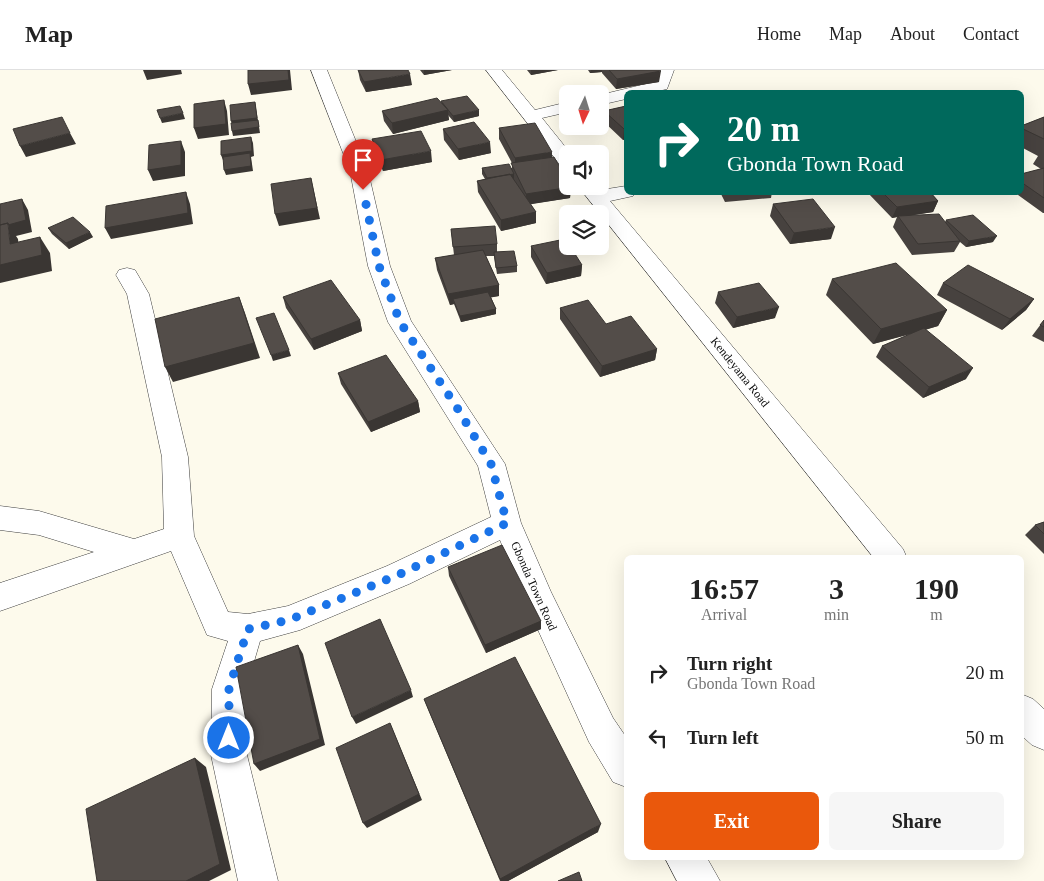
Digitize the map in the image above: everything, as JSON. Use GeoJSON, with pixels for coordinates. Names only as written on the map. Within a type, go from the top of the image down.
{"type":"FeatureCollection","features":[{"type":"Feature","properties":{"kind":"street","name":"Gbonda Town Road"},"geometry":{"type":"LineString","coordinates":[[319,70],[359,171],[379,266],[400,322],[456,406],[491,464],[507,523],[538,597],[601,730],[624,766]]}},
{"type":"Feature","properties":{"kind":"street"},"geometry":{"type":"LineString","coordinates":[[494,70],[559,151]]}},
{"type":"Feature","properties":{"kind":"street"},"geometry":{"type":"LineString","coordinates":[[641,90],[661,86],[666,70]]}},
{"type":"Feature","properties":{"kind":"street"},"geometry":{"type":"LineString","coordinates":[[609,98],[624,94]]}},
{"type":"Feature","properties":{"kind":"street"},"geometry":{"type":"LineString","coordinates":[[530,116],[559,109]]}},
{"type":"Feature","properties":{"kind":"street"},"geometry":{"type":"LineString","coordinates":[[609,192],[624,192]]}},
{"type":"Feature","properties":{"kind":"street","name":"Kendeyama Road"},"geometry":{"type":"LineString","coordinates":[[594,195],[890,555]]}},
{"type":"Feature","properties":{"kind":"street"},"geometry":{"type":"LineString","coordinates":[[127,275],[138,294],[175,457],[179,536],[218,625],[248,629],[289,620],[398,575],[507,523]]}},
{"type":"Feature","properties":{"kind":"street"},"geometry":{"type":"LineString","coordinates":[[0,518],[39,523],[133,551]]}},
{"type":"Feature","properties":{"kind":"street"},"geometry":{"type":"LineString","coordinates":[[0,597],[179,536]]}},
{"type":"Feature","properties":{"kind":"street"},"geometry":{"type":"LineString","coordinates":[[248,629],[229,688],[229,755],[258,881]]}},
{"type":"Feature","properties":{"kind":"street"},"geometry":{"type":"LineString","coordinates":[[1024,714],[1044,733]]}},
{"type":"Feature","properties":{"kind":"street"},"geometry":{"type":"LineString","coordinates":[[685,860],[700,881]]}},
{"type":"Feature","properties":{"kind":"building"},"geometry":{"type":"Polygon","coordinates":[[[248,70],[288,70],[289,80],[248,84],[248,70]]]}},
{"type":"Feature","properties":{"kind":"building"},"geometry":{"type":"Polygon","coordinates":[[[358,70],[408,70],[410,74],[364,82],[358,70]]]}},
{"type":"Feature","properties":{"kind":"building"},"geometry":{"type":"Polygon","coordinates":[[[609,70],[659,70],[661,71],[617,79],[609,70]]]}},
{"type":"Feature","properties":{"kind":"building"},"geometry":{"type":"Polygon","coordinates":[[[467,96],[479,110],[453,116],[441,101],[467,96]]]}},
{"type":"Feature","properties":{"kind":"building"},"geometry":{"type":"Polygon","coordinates":[[[437,98],[448,110],[392,123],[382,111],[437,98]]]}},
{"type":"Feature","properties":{"kind":"building"},"geometry":{"type":"Polygon","coordinates":[[[224,100],[226,124],[194,128],[194,104],[224,100]]]}},
{"type":"Feature","properties":{"kind":"building"},"geometry":{"type":"Polygon","coordinates":[[[255,102],[257,118],[231,121],[230,105],[255,102]]]}},
{"type":"Feature","properties":{"kind":"building"},"geometry":{"type":"Polygon","coordinates":[[[180,106],[183,113],[160,118],[157,110],[180,106]]]}},
{"type":"Feature","properties":{"kind":"building"},"geometry":{"type":"Polygon","coordinates":[[[624,106],[624,129],[609,116],[609,110],[624,106]]]}},
{"type":"Feature","properties":{"kind":"building"},"geometry":{"type":"Polygon","coordinates":[[[62,117],[70,133],[20,146],[13,129],[62,117]]]}},
{"type":"Feature","properties":{"kind":"building"},"geometry":{"type":"Polygon","coordinates":[[[1044,117],[1044,139],[1024,129],[1024,125],[1044,117]]]}},
{"type":"Feature","properties":{"kind":"building"},"geometry":{"type":"Polygon","coordinates":[[[258,120],[259,127],[232,131],[231,123],[258,120]]]}},
{"type":"Feature","properties":{"kind":"building"},"geometry":{"type":"Polygon","coordinates":[[[474,122],[490,142],[458,149],[443,129],[474,122]]]}},
{"type":"Feature","properties":{"kind":"building"},"geometry":{"type":"Polygon","coordinates":[[[535,123],[552,152],[515,158],[499,128],[535,123]]]}},
{"type":"Feature","properties":{"kind":"building"},"geometry":{"type":"Polygon","coordinates":[[[421,131],[431,151],[381,160],[372,139],[421,131]]]}},
{"type":"Feature","properties":{"kind":"building"},"geometry":{"type":"Polygon","coordinates":[[[251,137],[252,151],[221,155],[221,141],[251,137]]]}},
{"type":"Feature","properties":{"kind":"building"},"geometry":{"type":"Polygon","coordinates":[[[181,141],[181,165],[148,170],[149,145],[181,141]]]}},
{"type":"Feature","properties":{"kind":"building"},"geometry":{"type":"Polygon","coordinates":[[[250,153],[251,166],[224,170],[223,157],[250,153]]]}},
{"type":"Feature","properties":{"kind":"building"},"geometry":{"type":"Polygon","coordinates":[[[554,157],[559,166],[559,189],[526,194],[511,163],[554,157]]]}},
{"type":"Feature","properties":{"kind":"building"},"geometry":{"type":"Polygon","coordinates":[[[509,164],[514,174],[487,178],[482,168],[509,164]]]}},
{"type":"Feature","properties":{"kind":"building"},"geometry":{"type":"Polygon","coordinates":[[[1044,168],[1044,198],[1024,184],[1024,173],[1044,168]]]}},
{"type":"Feature","properties":{"kind":"building"},"geometry":{"type":"Polygon","coordinates":[[[510,174],[536,212],[501,220],[477,181],[510,174]]]}},
{"type":"Feature","properties":{"kind":"building"},"geometry":{"type":"Polygon","coordinates":[[[311,178],[317,208],[275,214],[271,184],[311,178]]]}},
{"type":"Feature","properties":{"kind":"building"},"geometry":{"type":"Polygon","coordinates":[[[186,192],[188,213],[105,228],[106,206],[186,192]]]}},
{"type":"Feature","properties":{"kind":"building"},"geometry":{"type":"Polygon","coordinates":[[[885,195],[933,195],[938,201],[897,207],[885,195]]]}},
{"type":"Feature","properties":{"kind":"building"},"geometry":{"type":"Polygon","coordinates":[[[22,199],[26,220],[8,225],[8,223],[0,225],[0,204],[22,199]]]}},
{"type":"Feature","properties":{"kind":"building"},"geometry":{"type":"Polygon","coordinates":[[[813,199],[835,227],[794,233],[773,204],[813,199]]]}},
{"type":"Feature","properties":{"kind":"building"},"geometry":{"type":"Polygon","coordinates":[[[939,214],[960,241],[918,244],[898,216],[939,214]]]}},
{"type":"Feature","properties":{"kind":"building"},"geometry":{"type":"Polygon","coordinates":[[[973,215],[997,236],[969,241],[946,220],[973,215]]]}},
{"type":"Feature","properties":{"kind":"building"},"geometry":{"type":"Polygon","coordinates":[[[73,217],[90,232],[66,243],[48,228],[73,217]]]}},
{"type":"Feature","properties":{"kind":"building"},"geometry":{"type":"Polygon","coordinates":[[[8,223],[10,244],[40,237],[42,255],[0,265],[0,225],[8,223]]]}},
{"type":"Feature","properties":{"kind":"building"},"geometry":{"type":"Polygon","coordinates":[[[495,226],[497,244],[453,247],[451,229],[495,226]]]}},
{"type":"Feature","properties":{"kind":"building"},"geometry":{"type":"Polygon","coordinates":[[[559,240],[559,255],[576,255],[582,265],[547,273],[531,246],[559,240]]]}},
{"type":"Feature","properties":{"kind":"building"},"geometry":{"type":"Polygon","coordinates":[[[483,250],[499,285],[448,294],[435,258],[483,250]]]}},
{"type":"Feature","properties":{"kind":"building"},"geometry":{"type":"Polygon","coordinates":[[[514,251],[517,266],[496,268],[494,252],[514,251]]]}},
{"type":"Feature","properties":{"kind":"building"},"geometry":{"type":"Polygon","coordinates":[[[896,263],[947,310],[881,329],[832,279],[896,263]]]}},
{"type":"Feature","properties":{"kind":"building"},"geometry":{"type":"Polygon","coordinates":[[[968,265],[1034,299],[1010,319],[943,283],[968,265]]]}},
{"type":"Feature","properties":{"kind":"building"},"geometry":{"type":"Polygon","coordinates":[[[331,280],[360,320],[311,339],[283,297],[331,280]]]}},
{"type":"Feature","properties":{"kind":"building"},"geometry":{"type":"Polygon","coordinates":[[[759,283],[779,307],[737,317],[718,292],[759,283]]]}},
{"type":"Feature","properties":{"kind":"building"},"geometry":{"type":"Polygon","coordinates":[[[488,292],[496,309],[460,316],[453,299],[488,292]]]}},
{"type":"Feature","properties":{"kind":"building"},"geometry":{"type":"Polygon","coordinates":[[[239,297],[254,343],[165,367],[155,319],[239,297]]]}},
{"type":"Feature","properties":{"kind":"building"},"geometry":{"type":"Polygon","coordinates":[[[588,300],[606,324],[631,316],[657,349],[602,366],[560,308],[588,300]]]}},
{"type":"Feature","properties":{"kind":"building"},"geometry":{"type":"Polygon","coordinates":[[[274,313],[289,350],[271,355],[256,318],[274,313]]]}},
{"type":"Feature","properties":{"kind":"building"},"geometry":{"type":"Polygon","coordinates":[[[924,328],[973,368],[929,387],[882,346],[924,328]]]}},
{"type":"Feature","properties":{"kind":"building"},"geometry":{"type":"Polygon","coordinates":[[[386,355],[418,401],[368,422],[338,373],[386,355]]]}},
{"type":"Feature","properties":{"kind":"building"},"geometry":{"type":"Polygon","coordinates":[[[1044,522],[1044,534],[1035,525],[1044,522]]]}},
{"type":"Feature","properties":{"kind":"building"},"geometry":{"type":"Polygon","coordinates":[[[502,545],[541,621],[485,645],[448,567],[502,545]]]}},
{"type":"Feature","properties":{"kind":"building"},"geometry":{"type":"Polygon","coordinates":[[[380,619],[411,690],[352,717],[325,643],[380,619]]]}},
{"type":"Feature","properties":{"kind":"building"},"geometry":{"type":"Polygon","coordinates":[[[298,645],[320,739],[254,764],[236,667],[298,645]]]}},
{"type":"Feature","properties":{"kind":"building"},"geometry":{"type":"Polygon","coordinates":[[[515,657],[601,824],[500,879],[424,699],[515,657]]]}},
{"type":"Feature","properties":{"kind":"building"},"geometry":{"type":"Polygon","coordinates":[[[390,723],[419,794],[363,823],[336,748],[390,723]]]}},
{"type":"Feature","properties":{"kind":"building"},"geometry":{"type":"Polygon","coordinates":[[[195,758],[220,864],[186,881],[97,881],[86,809],[195,758]]]}},
{"type":"Feature","properties":{"kind":"building"},"geometry":{"type":"Polygon","coordinates":[[[579,872],[582,881],[558,881],[579,872]]]}},
{"type":"Feature","properties":{"kind":"route"},"geometry":{"type":"LineString","coordinates":[[229,738],[229,688],[248,629],[289,620],[398,575],[507,523],[491,464],[456,406],[400,322],[379,266],[363,190]]}}]}
